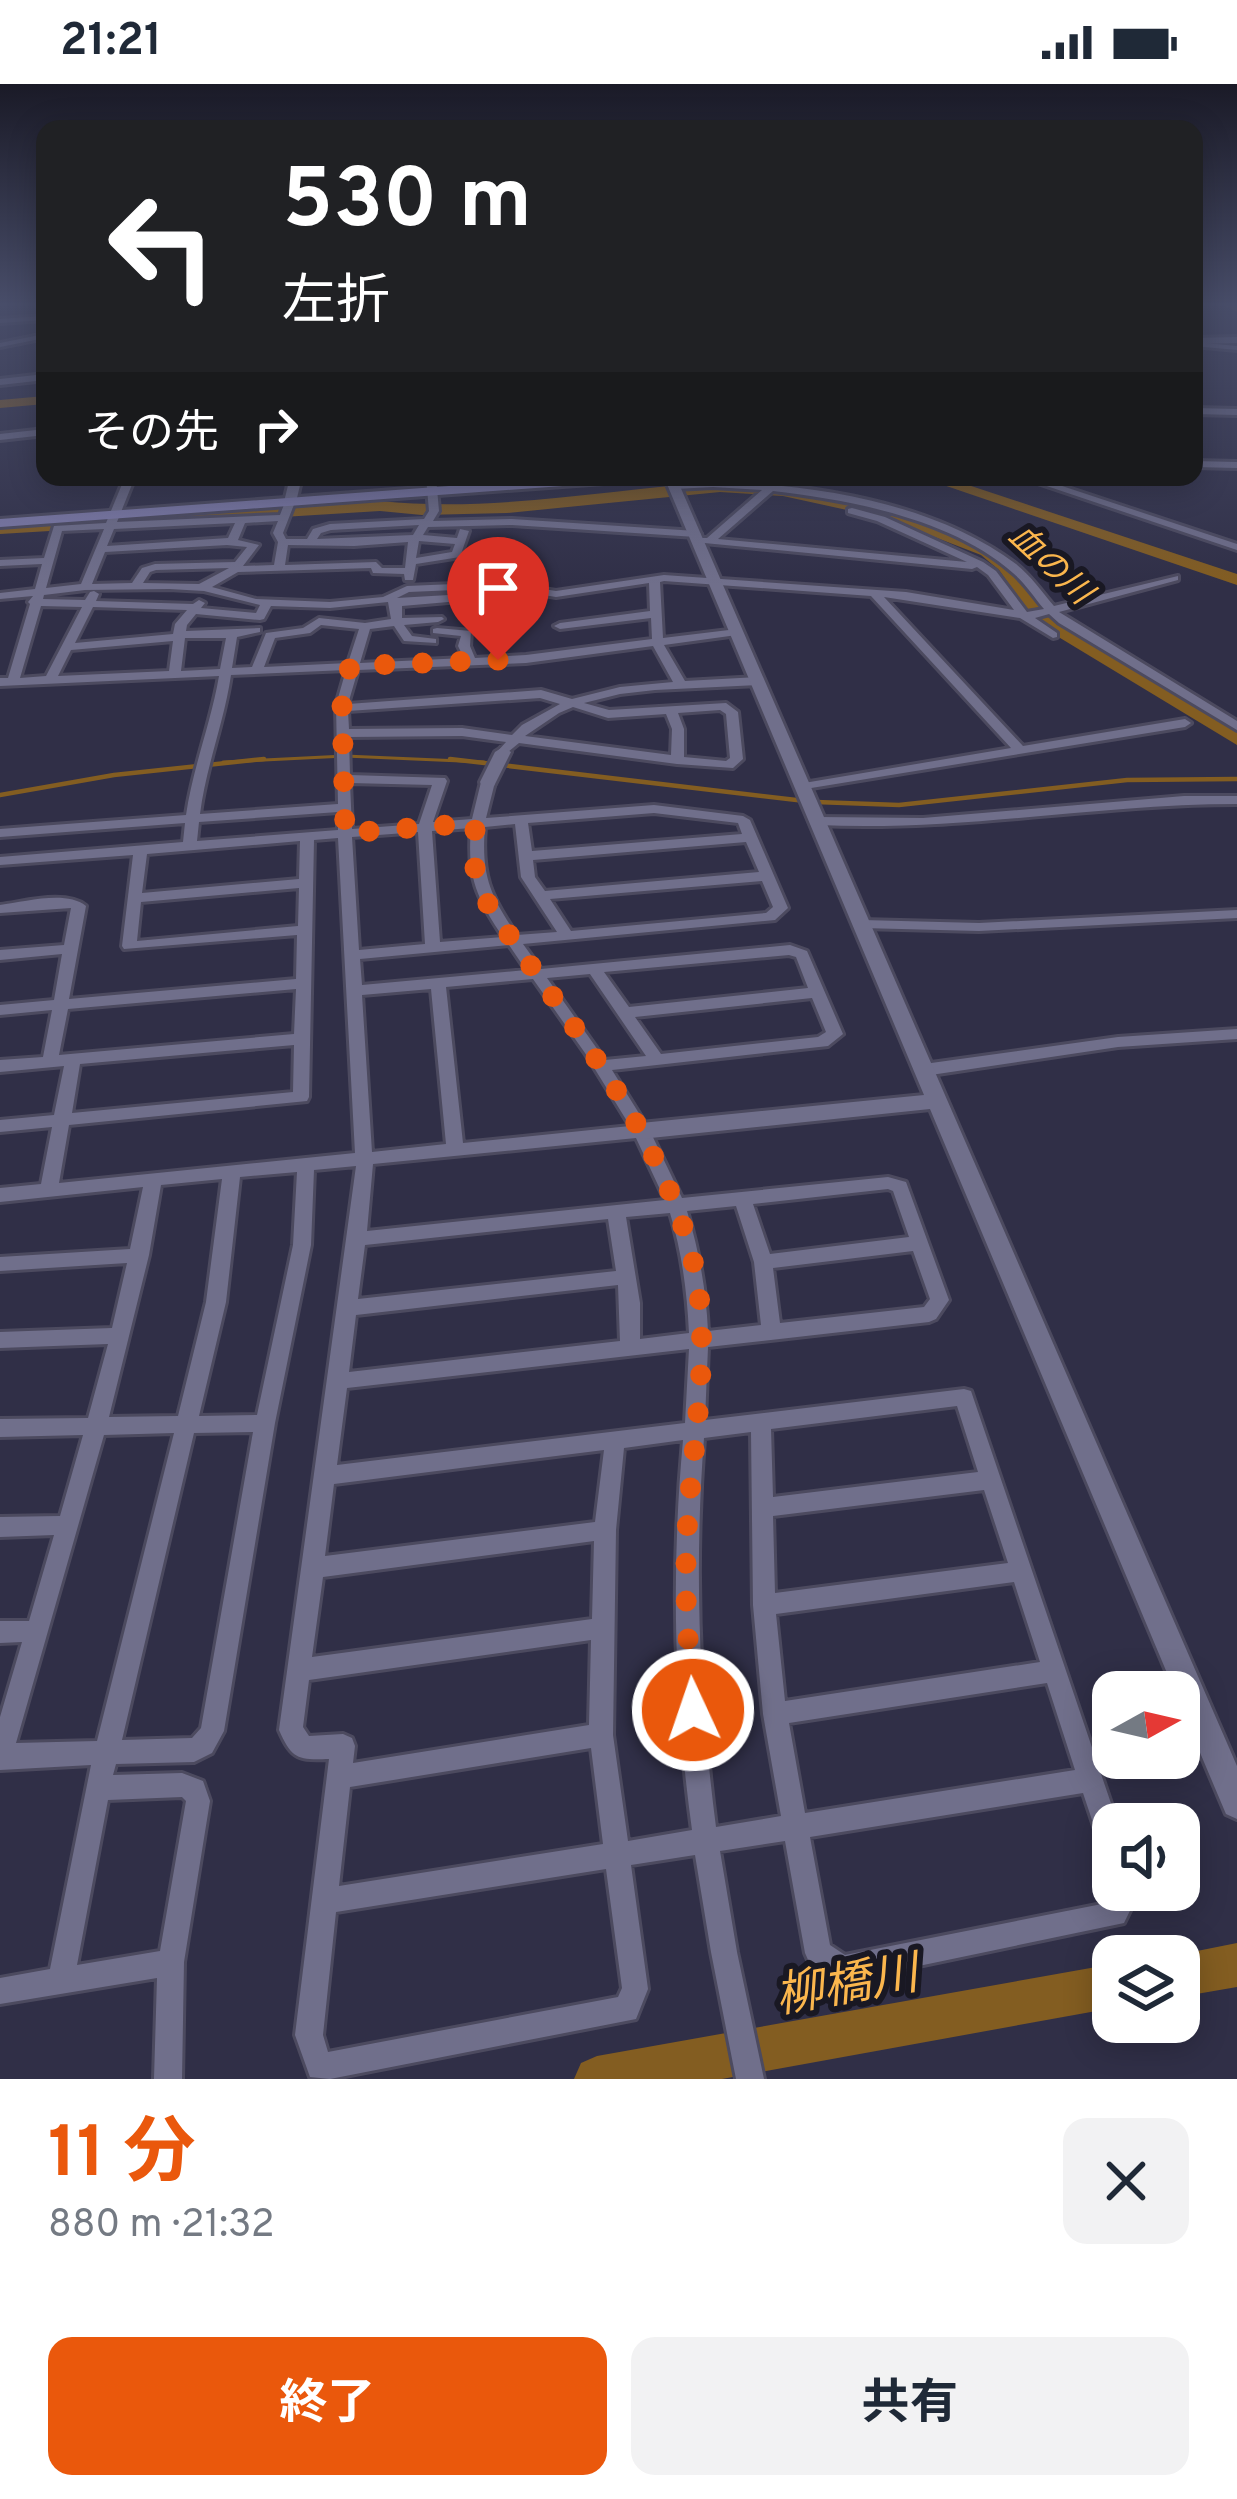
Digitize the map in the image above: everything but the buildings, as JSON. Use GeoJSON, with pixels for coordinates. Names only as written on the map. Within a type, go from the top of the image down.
{"type":"FeatureCollection","features":[{"type":"Feature","properties":{"kind":"main road"},"geometry":{"type":"LineString","coordinates":[[433,495],[508,486]]}},
{"type":"Feature","properties":{"kind":"main road"},"geometry":{"type":"LineString","coordinates":[[0,520],[288,509],[532,486]]}},
{"type":"Feature","properties":{"kind":"street"},"geometry":{"type":"LineString","coordinates":[[1203,411],[1237,412]]}},
{"type":"Feature","properties":{"kind":"street"},"geometry":{"type":"LineString","coordinates":[[0,437],[36,433]]}},
{"type":"Feature","properties":{"kind":"street"},"geometry":{"type":"LineString","coordinates":[[1203,464],[1237,465]]}},
{"type":"Feature","properties":{"kind":"street"},"geometry":{"type":"LineString","coordinates":[[51,678],[91,601],[117,517],[116,503],[125,486]]}},
{"type":"Feature","properties":{"kind":"street"},"geometry":{"type":"LineString","coordinates":[[279,568],[282,546],[278,533],[294,486]]}},
{"type":"Feature","properties":{"kind":"street"},"geometry":{"type":"LineString","coordinates":[[1052,486],[1232,546],[1237,534]]}},
{"type":"Feature","properties":{"kind":"street"},"geometry":{"type":"LineString","coordinates":[[676,488],[1237,1803]]}},
{"type":"Feature","properties":{"kind":"street"},"geometry":{"type":"LineString","coordinates":[[701,539],[772,490],[878,505],[992,553],[1012,566],[1050,614],[1237,726]]}},
{"type":"Feature","properties":{"kind":"street"},"geometry":{"type":"LineString","coordinates":[[772,490],[881,519],[982,567],[1026,616],[1053,635]]}},
{"type":"Feature","properties":{"kind":"street"},"geometry":{"type":"LineString","coordinates":[[393,601],[411,586],[412,544],[426,523],[433,495]]}},
{"type":"Feature","properties":{"kind":"street"},"geometry":{"type":"LineString","coordinates":[[288,509],[242,519],[117,517],[58,528],[6,681],[568,655],[737,632]]}},
{"type":"Feature","properties":{"kind":"street"},"geometry":{"type":"LineString","coordinates":[[232,541],[242,519]]}},
{"type":"Feature","properties":{"kind":"street"},"geometry":{"type":"LineString","coordinates":[[170,568],[188,520]]}},
{"type":"Feature","properties":{"kind":"street"},"geometry":{"type":"LineString","coordinates":[[310,543],[317,531],[356,526],[512,522],[982,567]]}},
{"type":"Feature","properties":{"kind":"street"},"geometry":{"type":"LineString","coordinates":[[392,538],[395,524]]}},
{"type":"Feature","properties":{"kind":"street"},"geometry":{"type":"LineString","coordinates":[[136,585],[146,571],[187,568],[190,563],[279,568],[376,565],[377,571],[408,566],[456,555],[466,524]]}},
{"type":"Feature","properties":{"kind":"street"},"geometry":{"type":"LineString","coordinates":[[354,543],[356,526]]}},
{"type":"Feature","properties":{"kind":"street"},"geometry":{"type":"LineString","coordinates":[[251,549],[392,538],[460,541]]}},
{"type":"Feature","properties":{"kind":"street"},"geometry":{"type":"LineString","coordinates":[[104,549],[232,541],[254,545],[193,608],[178,636],[176,672]]}},
{"type":"Feature","properties":{"kind":"street"},"geometry":{"type":"LineString","coordinates":[[432,560],[432,570],[447,569],[449,586]]}},
{"type":"Feature","properties":{"kind":"street"},"geometry":{"type":"LineString","coordinates":[[0,563],[47,561]]}},
{"type":"Feature","properties":{"kind":"street"},"geometry":{"type":"LineString","coordinates":[[298,604],[311,568]]}},
{"type":"Feature","properties":{"kind":"street"},"geometry":{"type":"LineString","coordinates":[[35,597],[92,586],[136,585],[298,604],[550,593],[654,580],[875,594],[1026,616],[1050,614],[1174,578]]}},
{"type":"Feature","properties":{"kind":"street"},"geometry":{"type":"LineString","coordinates":[[654,580],[658,644],[682,686]]}},
{"type":"Feature","properties":{"kind":"street"},"geometry":{"type":"LineString","coordinates":[[407,590],[501,585],[550,593]]}},
{"type":"Feature","properties":{"kind":"street"},"geometry":{"type":"LineString","coordinates":[[550,593],[568,655]]}},
{"type":"Feature","properties":{"kind":"street"},"geometry":{"type":"LineString","coordinates":[[875,594],[1020,751]]}},
{"type":"Feature","properties":{"kind":"street"},"geometry":{"type":"LineString","coordinates":[[0,596],[193,608],[258,623],[273,634],[306,631],[320,621],[365,626],[397,622],[464,646],[471,661]]}},
{"type":"Feature","properties":{"kind":"street"},"geometry":{"type":"LineString","coordinates":[[425,663],[440,600]]}},
{"type":"Feature","properties":{"kind":"street"},"geometry":{"type":"LineString","coordinates":[[393,601],[397,622],[408,639],[434,634]]}},
{"type":"Feature","properties":{"kind":"street"},"geometry":{"type":"LineString","coordinates":[[67,647],[232,634],[258,623],[267,602]]}},
{"type":"Feature","properties":{"kind":"street"},"geometry":{"type":"LineString","coordinates":[[560,626],[656,614]]}},
{"type":"Feature","properties":{"kind":"street"},"geometry":{"type":"LineString","coordinates":[[365,626],[350,666],[344,708],[345,833],[363,1158],[357,1239],[291,1730],[303,1748],[343,1746],[309,2035],[320,2067],[626,2009],[635,1988],[602,1735],[605,1530],[615,1440]]}},
{"type":"Feature","properties":{"kind":"street"},"geometry":{"type":"LineString","coordinates":[[189,846],[200,770],[220,708],[232,634]]}},
{"type":"Feature","properties":{"kind":"street"},"geometry":{"type":"LineString","coordinates":[[257,670],[263,646],[273,634]]}},
{"type":"Feature","properties":{"kind":"street"},"geometry":{"type":"LineString","coordinates":[[750,2079],[705,1840],[686,1565],[701,1340],[695,1269],[676,1205],[641,1131],[488,904],[475,868],[475,823],[488,782],[509,744],[534,720],[570,703],[613,692],[758,681]]}},
{"type":"Feature","properties":{"kind":"street"},"geometry":{"type":"LineString","coordinates":[[344,708],[541,694],[608,714],[728,707],[738,734],[735,763],[344,733]]}},
{"type":"Feature","properties":{"kind":"street"},"geometry":{"type":"LineString","coordinates":[[671,710],[678,729],[677,760]]}},
{"type":"Feature","properties":{"kind":"street"},"geometry":{"type":"LineString","coordinates":[[805,791],[1185,723]]}},
{"type":"Feature","properties":{"kind":"street"},"geometry":{"type":"LineString","coordinates":[[344,779],[440,781],[425,827],[434,947]]}},
{"type":"Feature","properties":{"kind":"street"},"geometry":{"type":"LineString","coordinates":[[818,821],[913,826],[1148,802],[1237,800]]}},
{"type":"Feature","properties":{"kind":"street"},"geometry":{"type":"LineString","coordinates":[[0,833],[344,807]]}},
{"type":"Feature","properties":{"kind":"street"},"geometry":{"type":"LineString","coordinates":[[0,861],[654,809],[743,820],[781,908],[770,917],[353,955]]}},
{"type":"Feature","properties":{"kind":"street"},"geometry":{"type":"LineString","coordinates":[[521,819],[528,877],[566,935]]}},
{"type":"Feature","properties":{"kind":"street"},"geometry":{"type":"LineString","coordinates":[[0,1126],[302,1096],[308,836]]}},
{"type":"Feature","properties":{"kind":"street"},"geometry":{"type":"LineString","coordinates":[[525,856],[751,838]]}},
{"type":"Feature","properties":{"kind":"street"},"geometry":{"type":"LineString","coordinates":[[140,850],[129,946],[305,931]]}},
{"type":"Feature","properties":{"kind":"street"},"geometry":{"type":"LineString","coordinates":[[540,896],[767,876]]}},
{"type":"Feature","properties":{"kind":"street"},"geometry":{"type":"LineString","coordinates":[[134,898],[306,883]]}},
{"type":"Feature","properties":{"kind":"street"},"geometry":{"type":"LineString","coordinates":[[0,908],[76,904],[50,1061]]}},
{"type":"Feature","properties":{"kind":"street"},"geometry":{"type":"LineString","coordinates":[[862,924],[979,928],[1237,914]]}},
{"type":"Feature","properties":{"kind":"street"},"geometry":{"type":"LineString","coordinates":[[0,956],[71,949]]}},
{"type":"Feature","properties":{"kind":"street"},"geometry":{"type":"LineString","coordinates":[[353,991],[790,950],[802,955],[835,1034],[830,1039],[599,1066]]}},
{"type":"Feature","properties":{"kind":"street"},"geometry":{"type":"LineString","coordinates":[[593,968],[657,1060]]}},
{"type":"Feature","properties":{"kind":"street"},"geometry":{"type":"LineString","coordinates":[[438,982],[455,1149]]}},
{"type":"Feature","properties":{"kind":"street"},"geometry":{"type":"LineString","coordinates":[[0,1010],[304,983]]}},
{"type":"Feature","properties":{"kind":"street"},"geometry":{"type":"LineString","coordinates":[[624,1013],[818,992]]}},
{"type":"Feature","properties":{"kind":"street"},"geometry":{"type":"LineString","coordinates":[[924,1070],[1118,1042],[1237,1034]]}},
{"type":"Feature","properties":{"kind":"street"},"geometry":{"type":"LineString","coordinates":[[0,1066],[303,1039]]}},
{"type":"Feature","properties":{"kind":"street"},"geometry":{"type":"LineString","coordinates":[[50,1190],[73,1059]]}},
{"type":"Feature","properties":{"kind":"street"},"geometry":{"type":"LineString","coordinates":[[0,1195],[938,1101]]}},
{"type":"Feature","properties":{"kind":"street"},"geometry":{"type":"LineString","coordinates":[[153,1179],[140,1255],[96,1426],[0,1756],[194,1750],[204,1745],[212,1731],[265,1423],[302,1245],[306,1164]]}},
{"type":"Feature","properties":{"kind":"street"},"geometry":{"type":"LineString","coordinates":[[62,1981],[106,1752],[216,1302],[232,1172]]}},
{"type":"Feature","properties":{"kind":"street"},"geometry":{"type":"LineString","coordinates":[[338,1381],[929,1315],[940,1300],[900,1187],[888,1183],[357,1239]]}},
{"type":"Feature","properties":{"kind":"street"},"geometry":{"type":"LineString","coordinates":[[742,1198],[763,1262],[772,1332]]}},
{"type":"Feature","properties":{"kind":"street"},"geometry":{"type":"LineString","coordinates":[[616,1212],[631,1348]]}},
{"type":"Feature","properties":{"kind":"street"},"geometry":{"type":"LineString","coordinates":[[763,1262],[920,1243]]}},
{"type":"Feature","properties":{"kind":"street"},"geometry":{"type":"LineString","coordinates":[[0,1264],[140,1255]]}},
{"type":"Feature","properties":{"kind":"street"},"geometry":{"type":"LineString","coordinates":[[348,1308],[626,1277]]}},
{"type":"Feature","properties":{"kind":"street"},"geometry":{"type":"LineString","coordinates":[[0,1340],[119,1336]]}},
{"type":"Feature","properties":{"kind":"street"},"geometry":{"type":"LineString","coordinates":[[323,1476],[964,1397],[1099,1803]]}},
{"type":"Feature","properties":{"kind":"street"},"geometry":{"type":"LineString","coordinates":[[761,1422],[764,1605],[775,1714],[818,1953],[842,1969],[1116,1911]]}},
{"type":"Feature","properties":{"kind":"street"},"geometry":{"type":"LineString","coordinates":[[0,1428],[265,1423]]}},
{"type":"Feature","properties":{"kind":"street"},"geometry":{"type":"LineString","coordinates":[[763,1508],[991,1480]]}},
{"type":"Feature","properties":{"kind":"street"},"geometry":{"type":"LineString","coordinates":[[0,1527],[68,1526]]}},
{"type":"Feature","properties":{"kind":"street"},"geometry":{"type":"LineString","coordinates":[[312,1568],[605,1530]]}},
{"type":"Feature","properties":{"kind":"street"},"geometry":{"type":"LineString","coordinates":[[764,1605],[1022,1571]]}},
{"type":"Feature","properties":{"kind":"street"},"geometry":{"type":"LineString","coordinates":[[299,1670],[603,1628]]}},
{"type":"Feature","properties":{"kind":"street"},"geometry":{"type":"LineString","coordinates":[[0,1632],[37,1631]]}},
{"type":"Feature","properties":{"kind":"street"},"geometry":{"type":"LineString","coordinates":[[775,1714],[1055,1671]]}},
{"type":"Feature","properties":{"kind":"street"},"geometry":{"type":"LineString","coordinates":[[339,1777],[602,1735]]}},
{"type":"Feature","properties":{"kind":"street"},"geometry":{"type":"LineString","coordinates":[[325,1900],[1091,1780]]}},
{"type":"Feature","properties":{"kind":"street"},"geometry":{"type":"LineString","coordinates":[[98,1788],[182,1785],[194,1790],[198,1801],[171,1962],[168,2079]]}},
{"type":"Feature","properties":{"kind":"street"},"geometry":{"type":"LineString","coordinates":[[0,1991],[171,1962]]}},
{"type":"Feature","properties":{"kind":"waterway"},"geometry":{"type":"LineString","coordinates":[[0,404],[36,401]]}},
{"type":"Feature","properties":{"kind":"waterway"},"geometry":{"type":"LineString","coordinates":[[955,486],[1237,580]]}},
{"type":"Feature","properties":{"kind":"waterway","name":"血の川"},"geometry":{"type":"LineString","coordinates":[[0,529],[380,506],[464,511],[720,487],[819,497],[928,526],[987,551],[1005,566],[1044,620],[1237,739]]}},
{"type":"Feature","properties":{"kind":"waterway"},"geometry":{"type":"LineString","coordinates":[[247,761],[345,756],[470,761]]}},
{"type":"Feature","properties":{"kind":"waterway"},"geometry":{"type":"LineString","coordinates":[[247,761],[264,759]]}},
{"type":"Feature","properties":{"kind":"waterway"},"geometry":{"type":"LineString","coordinates":[[450,759],[470,761]]}},
{"type":"Feature","properties":{"kind":"waterway"},"geometry":{"type":"LineString","coordinates":[[0,795],[114,775],[247,761]]}},
{"type":"Feature","properties":{"kind":"waterway"},"geometry":{"type":"LineString","coordinates":[[223,762],[247,761]]}},
{"type":"Feature","properties":{"kind":"waterway"},"geometry":{"type":"LineString","coordinates":[[470,761],[484,762]]}},
{"type":"Feature","properties":{"kind":"waterway"},"geometry":{"type":"LineString","coordinates":[[470,761],[805,801]]}},
{"type":"Feature","properties":{"kind":"waterway"},"geometry":{"type":"LineString","coordinates":[[816,802],[899,805],[1127,780],[1237,779]]}},
{"type":"Feature","properties":{"kind":"waterway","name":"柳橋川"},"geometry":{"type":"LineString","coordinates":[[1200,1971],[1237,1965]]}},
{"type":"Feature","properties":{"kind":"waterway","name":"柳橋川"},"geometry":{"type":"LineString","coordinates":[[597,2079],[1092,1990]]}},
{"type":"Feature","properties":{"kind":"route"},"geometry":{"type":"LineString","coordinates":[[498,660],[350,666],[342,705],[345,833],[475,823],[475,868],[488,904],[641,1131],[676,1205],[695,1269],[701,1340],[686,1565],[693,1710]]}}]}
